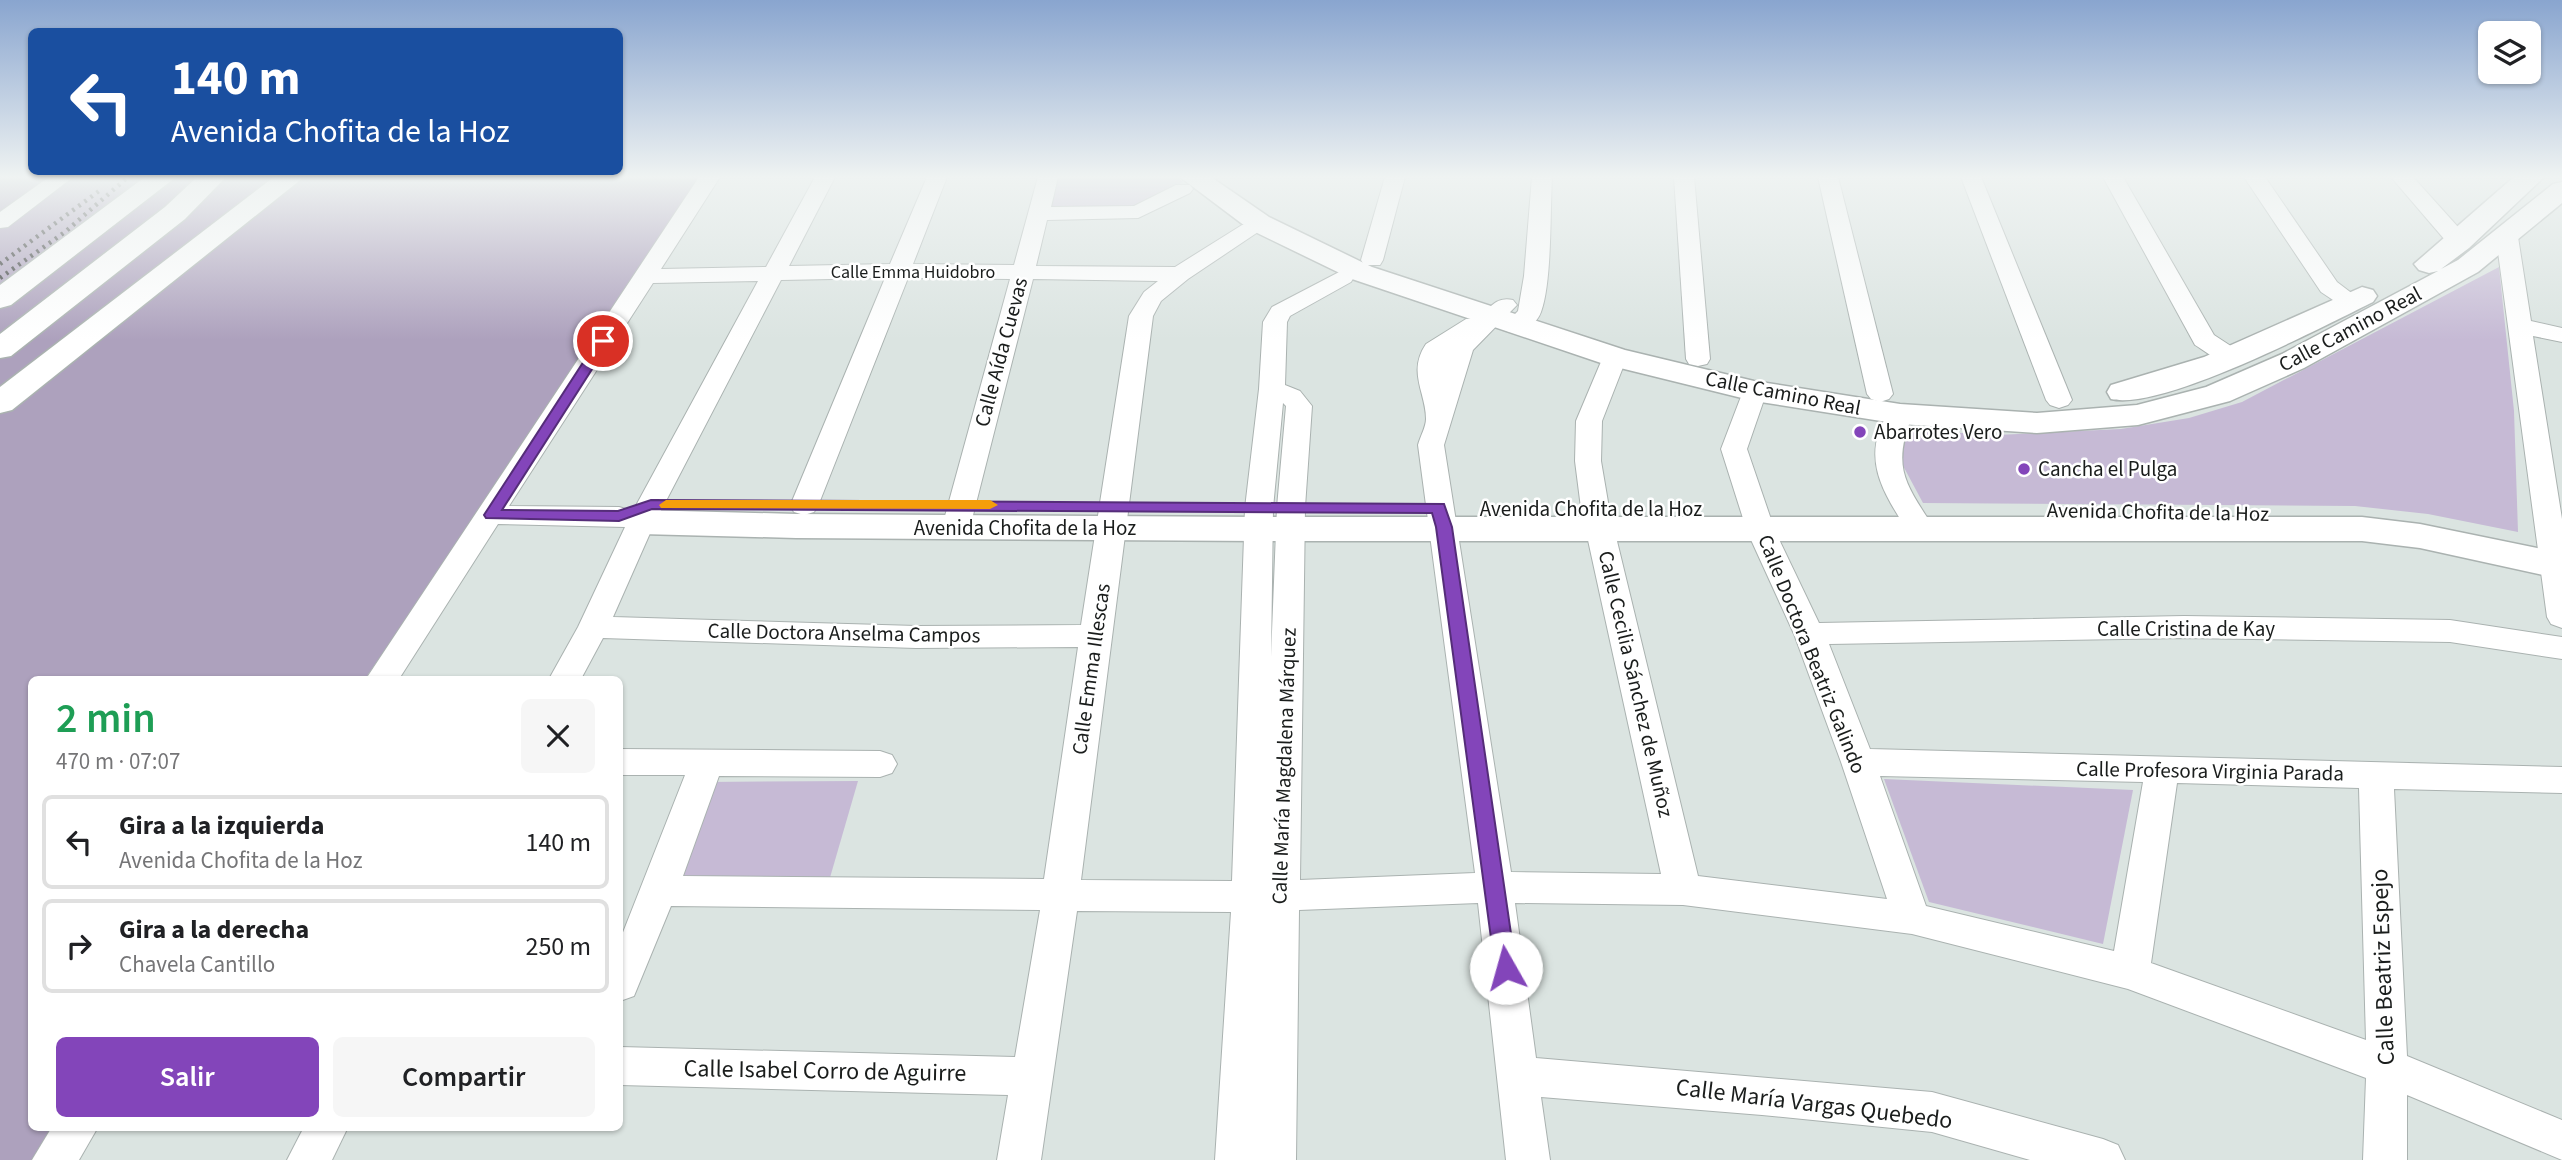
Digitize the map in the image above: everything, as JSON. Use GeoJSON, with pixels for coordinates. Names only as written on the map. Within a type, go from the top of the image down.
{"type":"FeatureCollection","features":[{"type":"Feature","properties":{"kind":"main road"},"geometry":{"type":"LineString","coordinates":[[0,299],[91,231]]}},
{"type":"Feature","properties":{"kind":"main road"},"geometry":{"type":"LineString","coordinates":[[0,349],[152,231]]}},
{"type":"Feature","properties":{"kind":"main road"},"geometry":{"type":"LineString","coordinates":[[0,403],[221,231]]}},
{"type":"Feature","properties":{"kind":"main road","name":"Calle Camino Real"},"geometry":{"type":"LineString","coordinates":[[1276,231],[1362,273],[1510,315],[1890,404],[1947,399],[2059,400],[2122,393],[2161,384],[2231,358],[2436,261],[2470,231]]}},
{"type":"Feature","properties":{"kind":"main road","name":"Calle Camino Real"},"geometry":{"type":"LineString","coordinates":[[1303,231],[1326,243],[1615,357],[1754,391],[1890,404],[2038,423],[2094,420],[2177,407],[2218,394],[2293,361],[2468,266],[2514,231]]}},
{"type":"Feature","properties":{"kind":"main road","name":"Avenida Chofita de la Hoz"},"geometry":{"type":"LineString","coordinates":[[637,514],[804,506],[958,516]]}},
{"type":"Feature","properties":{"kind":"main road","name":"Avenida Chofita de la Hoz"},"geometry":{"type":"LineString","coordinates":[[637,514],[2142,521],[2362,530],[2557,557]]}},
{"type":"Feature","properties":{"kind":"street"},"geometry":{"type":"LineString","coordinates":[[384,676],[674,231]]}},
{"type":"Feature","properties":{"kind":"street"},"geometry":{"type":"LineString","coordinates":[[567,676],[593,627],[637,514],[795,231]]}},
{"type":"Feature","properties":{"kind":"street"},"geometry":{"type":"LineString","coordinates":[[804,506],[915,231]]}},
{"type":"Feature","properties":{"kind":"street","name":"Calle Aída Cuevas"},"geometry":{"type":"LineString","coordinates":[[958,516],[1033,231]]}},
{"type":"Feature","properties":{"kind":"street","name":"Calle Emma Illescas"},"geometry":{"type":"LineString","coordinates":[[1019,1160],[1030,1076],[1061,893],[1141,317],[1152,297],[1180,274],[1248,231]]}},
{"type":"Feature","properties":{"kind":"street"},"geometry":{"type":"LineString","coordinates":[[1372,260],[1380,231]]}},
{"type":"Feature","properties":{"kind":"street"},"geometry":{"type":"LineString","coordinates":[[1528,1160],[1520,1076],[1495,887],[1431,445],[1462,348],[1510,315],[1535,276],[1538,231]]}},
{"type":"Feature","properties":{"kind":"street"},"geometry":{"type":"LineString","coordinates":[[1688,231],[1698,359]]}},
{"type":"Feature","properties":{"kind":"street"},"geometry":{"type":"LineString","coordinates":[[1843,231],[1890,404],[1888,447],[1891,472],[1913,518]]}},
{"type":"Feature","properties":{"kind":"street"},"geometry":{"type":"LineString","coordinates":[[1992,231],[2059,400]]}},
{"type":"Feature","properties":{"kind":"street"},"geometry":{"type":"LineString","coordinates":[[2143,231],[2204,340],[2231,358]]}},
{"type":"Feature","properties":{"kind":"street"},"geometry":{"type":"LineString","coordinates":[[2291,231],[2329,287],[2350,302]]}},
{"type":"Feature","properties":{"kind":"street"},"geometry":{"type":"LineString","coordinates":[[2449,231],[2459,242]]}},
{"type":"Feature","properties":{"kind":"street"},"geometry":{"type":"LineString","coordinates":[[2507,237],[2557,557],[2562,617]]}},
{"type":"Feature","properties":{"kind":"street","name":"Calle Emma Huidobro"},"geometry":{"type":"LineString","coordinates":[[645,276],[898,271],[1180,274]]}},
{"type":"Feature","properties":{"kind":"street","name":"Calle María Magdalena Márquez"},"geometry":{"type":"LineString","coordinates":[[1273,1160],[1266,896],[1275,518],[1272,389],[1275,322],[1280,312],[1343,277]]}},
{"type":"Feature","properties":{"kind":"street"},"geometry":{"type":"LineString","coordinates":[[2519,325],[2562,335]]}},
{"type":"Feature","properties":{"kind":"street","name":"Calle Cecilia Sánchez de Muñoz"},"geometry":{"type":"LineString","coordinates":[[1615,357],[1589,421],[1588,461],[1598,518],[1683,890]]}},
{"type":"Feature","properties":{"kind":"street","name":"Calle Doctora Beatriz Galindo"},"geometry":{"type":"LineString","coordinates":[[1754,391],[1734,449],[1758,521],[1809,634],[1858,762],[1912,918]]}},
{"type":"Feature","properties":{"kind":"street","name":"Avenida Chofita de la Hoz"},"geometry":{"type":"LineString","coordinates":[[491,515],[637,514]]}},
{"type":"Feature","properties":{"kind":"street","name":"Calle Doctora Anselma Campos"},"geometry":{"type":"LineString","coordinates":[[593,627],[916,637],[1095,636]]}},
{"type":"Feature","properties":{"kind":"street","name":"Calle Cristina de Kay"},"geometry":{"type":"LineString","coordinates":[[1809,634],[2184,627],[2450,631],[2562,648]]}},
{"type":"Feature","properties":{"kind":"street"},"geometry":{"type":"LineString","coordinates":[[623,762],[880,764]]}},
{"type":"Feature","properties":{"kind":"street"},"geometry":{"type":"LineString","coordinates":[[623,977],[659,891],[707,762]]}},
{"type":"Feature","properties":{"kind":"street","name":"Calle Profesora Virginia Parada"},"geometry":{"type":"LineString","coordinates":[[1858,762],[2562,780]]}},
{"type":"Feature","properties":{"kind":"street"},"geometry":{"type":"LineString","coordinates":[[2130,972],[2162,771]]}},
{"type":"Feature","properties":{"kind":"street","name":"Calle Beatriz Espejo"},"geometry":{"type":"LineString","coordinates":[[2376,774],[2387,1067],[2385,1160]]}},
{"type":"Feature","properties":{"kind":"street"},"geometry":{"type":"LineString","coordinates":[[659,891],[1266,896],[1495,887],[1683,890],[1912,918],[2130,972],[2387,1067],[2562,1141]]}},
{"type":"Feature","properties":{"kind":"street","name":"Calle María Magdalena Márquez"},"geometry":{"type":"LineString","coordinates":[[1237,1160],[1266,896]]}},
{"type":"Feature","properties":{"kind":"street","name":"Calle Isabel Corro de Aguirre"},"geometry":{"type":"LineString","coordinates":[[623,1066],[1030,1076]]}},
{"type":"Feature","properties":{"kind":"street","name":"Calle María Vargas Quebedo"},"geometry":{"type":"LineString","coordinates":[[1520,1076],[1762,1094],[1932,1112],[2103,1160]]}},
{"type":"Feature","properties":{"kind":"street"},"geometry":{"type":"LineString","coordinates":[[54,1160],[74,1131]]}},
{"type":"Feature","properties":{"kind":"street"},"geometry":{"type":"LineString","coordinates":[[309,1160],[325,1131]]}},
{"type":"Feature","properties":{"kind":"shaded area"},"geometry":{"type":"Polygon","coordinates":[[[0,231],[673,231],[367,676],[28,676],[28,1131],[54,1131],[35,1160],[0,1160],[0,231]]]}},
{"type":"Feature","properties":{"kind":"shaded area"},"geometry":{"type":"Polygon","coordinates":[[[2499,267],[2514,411],[2518,532],[2428,514],[2355,506],[1923,503],[1901,462],[1893,429],[1997,435],[2121,429],[2189,418],[2242,402],[2499,267]]]}},
{"type":"Feature","properties":{"kind":"shaded area"},"geometry":{"type":"Polygon","coordinates":[[[1884,779],[2133,790],[2103,944],[1929,902],[1884,779]]]}},
{"type":"Feature","properties":{"kind":"shaded area"},"geometry":{"type":"Polygon","coordinates":[[[858,781],[829,881],[670,878],[704,782],[858,781]]]}},
{"type":"Feature","properties":{"kind":"railway"},"geometry":{"type":"LineString","coordinates":[[0,264],[45,231]]}},
{"type":"Feature","properties":{"kind":"railway"},"geometry":{"type":"LineString","coordinates":[[0,278],[66,231]]}},
{"type":"Feature","properties":{"kind":"slow traffic"},"geometry":{"type":"LineString","coordinates":[[666,505],[990,505]]}},
{"type":"Feature","properties":{"kind":"place","name":"Abarrotes Vero"},"geometry":{"type":"Point","coordinates":[1860,432]}},
{"type":"Feature","properties":{"kind":"place","name":"Cancha el Pulga"},"geometry":{"type":"Point","coordinates":[2024,469]}},
{"type":"Feature","properties":{"kind":"route"},"geometry":{"type":"LineString","coordinates":[[603,341],[491,515],[619,516],[651,505],[961,504],[1438,508],[1444,527],[1506,968]]}}]}
